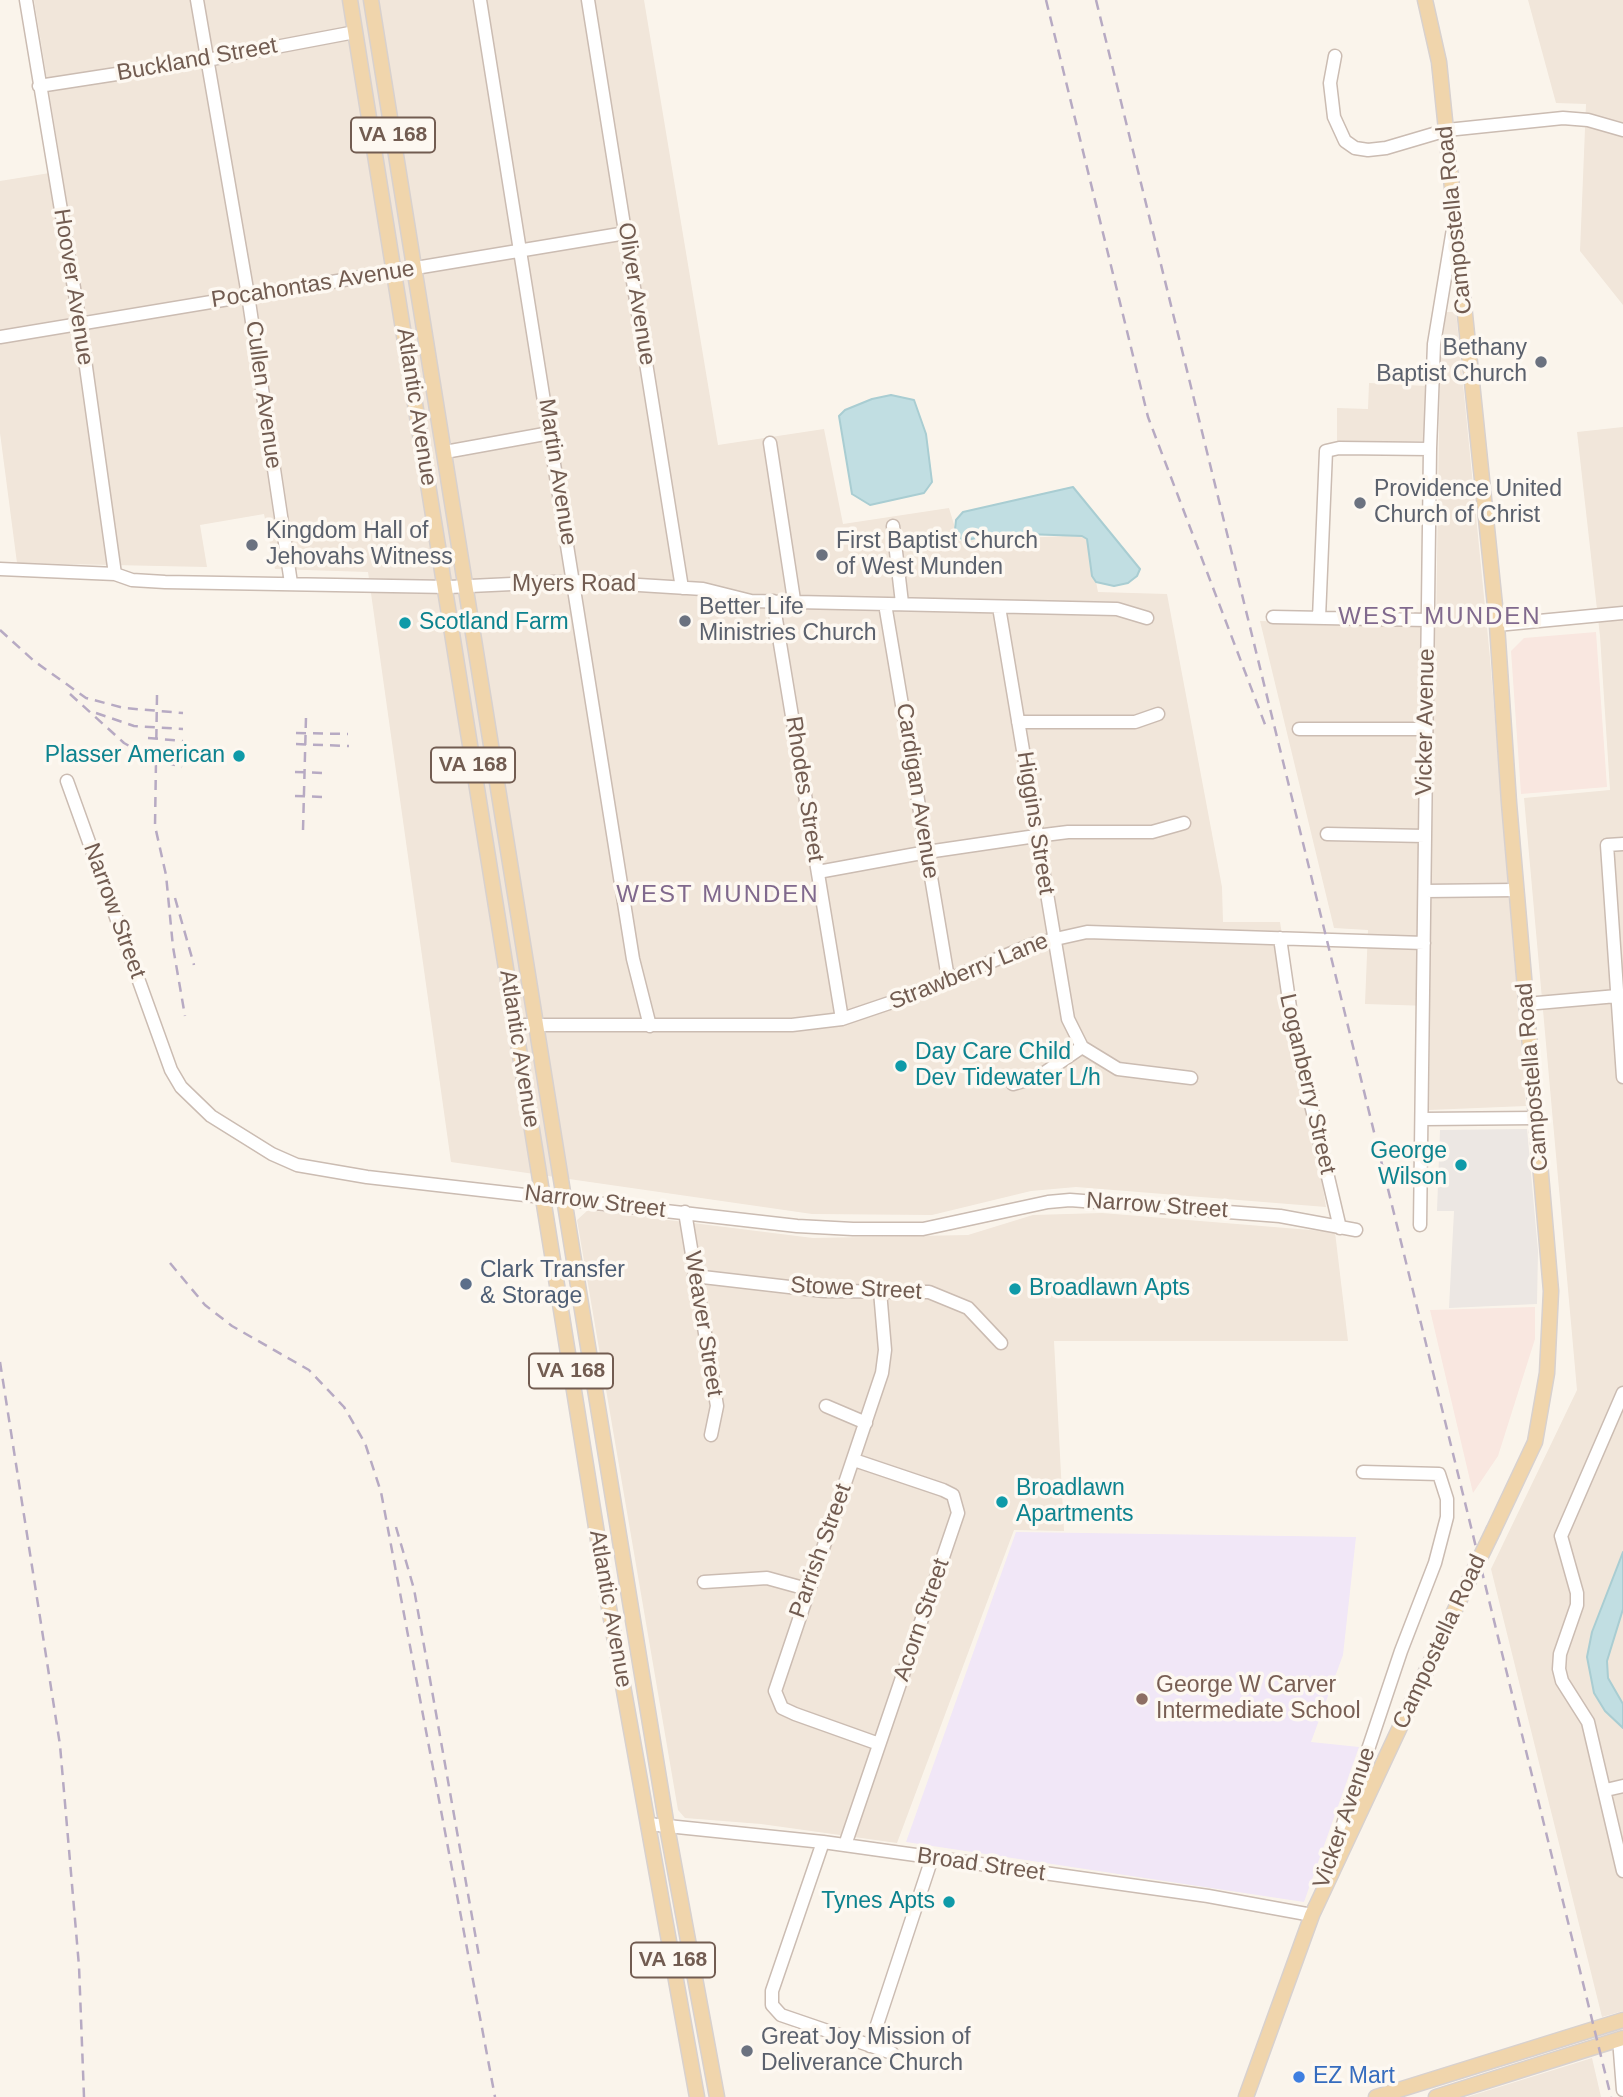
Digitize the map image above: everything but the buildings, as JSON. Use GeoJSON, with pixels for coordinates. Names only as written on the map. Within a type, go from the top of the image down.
{"type":"FeatureCollection","features":[{"type":"Feature","properties":{"kind":"main road","name":"Atlantic Avenue"},"geometry":{"type":"LineString","coordinates":[[350,0],[609,1608],[698,2097]]}},
{"type":"Feature","properties":{"kind":"main road","name":"Atlantic Avenue"},"geometry":{"type":"LineString","coordinates":[[371,0],[563,1198],[667,1827],[717,2097]]}},
{"type":"Feature","properties":{"kind":"main road","name":"Campostella Road"},"geometry":{"type":"LineString","coordinates":[[1246,2097],[1312,1915],[1535,1443],[1547,1373],[1551,1291],[1516,890],[1497,625],[1447,130],[1436,45],[1425,0]]}},
{"type":"Feature","properties":{"kind":"main road"},"geometry":{"type":"LineString","coordinates":[[1376,2097],[1623,2020]]}},
{"type":"Feature","properties":{"kind":"main road"},"geometry":{"type":"LineString","coordinates":[[1436,2097],[1621,2039]]}},
{"type":"Feature","properties":{"kind":"street","name":"Hoover Avenue"},"geometry":{"type":"LineString","coordinates":[[26,0],[80,324],[115,574]]}},
{"type":"Feature","properties":{"kind":"street","name":"Cullen Avenue"},"geometry":{"type":"LineString","coordinates":[[197,0],[248,295],[291,583]]}},
{"type":"Feature","properties":{"kind":"street","name":"Martin Avenue"},"geometry":{"type":"LineString","coordinates":[[480,0],[575,580],[633,959],[650,1026]]}},
{"type":"Feature","properties":{"kind":"street","name":"Oliver Avenue"},"geometry":{"type":"LineString","coordinates":[[588,0],[682,587]]}},
{"type":"Feature","properties":{"kind":"street","name":"Buckland Street"},"geometry":{"type":"LineString","coordinates":[[39,86],[207,60],[355,32]]}},
{"type":"Feature","properties":{"kind":"street"},"geometry":{"type":"LineString","coordinates":[[1335,56],[1330,83],[1334,117],[1345,141],[1355,148],[1386,148],[1447,130],[1563,118],[1588,120],[1623,130]]}},
{"type":"Feature","properties":{"kind":"street","name":"Vicker Avenue"},"geometry":{"type":"LineString","coordinates":[[1420,1225],[1430,449],[1434,344],[1455,221]]}},
{"type":"Feature","properties":{"kind":"street","name":"Pocahontas Avenue"},"geometry":{"type":"LineString","coordinates":[[0,337],[626,233]]}},
{"type":"Feature","properties":{"kind":"street"},"geometry":{"type":"LineString","coordinates":[[445,452],[550,433]]}},
{"type":"Feature","properties":{"kind":"street"},"geometry":{"type":"LineString","coordinates":[[770,443],[794,600]]}},
{"type":"Feature","properties":{"kind":"street"},"geometry":{"type":"LineString","coordinates":[[1319,618],[1326,451],[1339,448],[1430,449]]}},
{"type":"Feature","properties":{"kind":"street"},"geometry":{"type":"LineString","coordinates":[[893,526],[902,603]]}},
{"type":"Feature","properties":{"kind":"street","name":"Myers Road"},"geometry":{"type":"LineString","coordinates":[[0,569],[115,574],[132,580],[154,581],[445,587],[575,580],[682,587],[773,601],[1117,609],[1147,618]]}},
{"type":"Feature","properties":{"kind":"street","name":"Rhodes Street"},"geometry":{"type":"LineString","coordinates":[[773,601],[842,1019]]}},
{"type":"Feature","properties":{"kind":"street","name":"Cardigan Avenue"},"geometry":{"type":"LineString","coordinates":[[885,604],[948,978]]}},
{"type":"Feature","properties":{"kind":"street","name":"Higgins Street"},"geometry":{"type":"LineString","coordinates":[[999,607],[1066,1012],[1082,1047]]}},
{"type":"Feature","properties":{"kind":"street"},"geometry":{"type":"LineString","coordinates":[[1497,625],[1623,613]]}},
{"type":"Feature","properties":{"kind":"street"},"geometry":{"type":"LineString","coordinates":[[1273,617],[1427,620]]}},
{"type":"Feature","properties":{"kind":"street"},"geometry":{"type":"LineString","coordinates":[[1018,722],[1135,722],[1158,714]]}},
{"type":"Feature","properties":{"kind":"street"},"geometry":{"type":"LineString","coordinates":[[1299,729],[1426,729]]}},
{"type":"Feature","properties":{"kind":"street","name":"Narrow Street"},"geometry":{"type":"LineString","coordinates":[[67,781],[171,1070],[185,1092],[211,1116],[272,1154],[297,1165],[367,1177],[797,1226],[909,1229],[956,1224],[1048,1202],[1080,1200],[1280,1216],[1356,1230]]}},
{"type":"Feature","properties":{"kind":"street"},"geometry":{"type":"LineString","coordinates":[[818,872],[1036,836],[1068,832],[1152,832],[1184,823]]}},
{"type":"Feature","properties":{"kind":"street"},"geometry":{"type":"LineString","coordinates":[[1327,834],[1425,836]]}},
{"type":"Feature","properties":{"kind":"street"},"geometry":{"type":"LineString","coordinates":[[1623,844],[1607,845],[1618,940],[1617,996],[1623,1077]]}},
{"type":"Feature","properties":{"kind":"street"},"geometry":{"type":"LineString","coordinates":[[1425,891],[1516,890]]}},
{"type":"Feature","properties":{"kind":"street","name":"Strawberry Lane"},"geometry":{"type":"LineString","coordinates":[[515,1025],[792,1025],[842,1019],[907,997],[1054,937],[1087,932],[1424,943]]}},
{"type":"Feature","properties":{"kind":"street","name":"Loganberry Street"},"geometry":{"type":"LineString","coordinates":[[1280,938],[1293,1028],[1340,1228]]}},
{"type":"Feature","properties":{"kind":"street"},"geometry":{"type":"LineString","coordinates":[[1526,1004],[1617,996]]}},
{"type":"Feature","properties":{"kind":"street"},"geometry":{"type":"LineString","coordinates":[[1013,1084],[1040,1076],[1082,1047],[1118,1069],[1191,1078]]}},
{"type":"Feature","properties":{"kind":"street"},"geometry":{"type":"LineString","coordinates":[[1423,1119],[1536,1118]]}},
{"type":"Feature","properties":{"kind":"street","name":"Weaver Street"},"geometry":{"type":"LineString","coordinates":[[685,1212],[717,1406],[711,1435]]}},
{"type":"Feature","properties":{"kind":"street","name":"Stowe Street"},"geometry":{"type":"LineString","coordinates":[[694,1276],[824,1291],[929,1292],[951,1298],[968,1308],[1001,1343]]}},
{"type":"Feature","properties":{"kind":"street","name":"Parrish Street"},"geometry":{"type":"LineString","coordinates":[[879,1744],[795,1714],[782,1708],[776,1698],[777,1680],[882,1373],[885,1350],[880,1291]]}},
{"type":"Feature","properties":{"kind":"street"},"geometry":{"type":"LineString","coordinates":[[1623,1393],[1561,1536],[1577,1595],[1577,1605],[1559,1654],[1562,1681],[1588,1722],[1623,1871]]}},
{"type":"Feature","properties":{"kind":"street"},"geometry":{"type":"LineString","coordinates":[[827,1406],[866,1423]]}},
{"type":"Feature","properties":{"kind":"street","name":"Acorn Street"},"geometry":{"type":"LineString","coordinates":[[845,1845],[954,1527],[957,1503],[953,1495],[943,1490],[854,1460]]}},
{"type":"Feature","properties":{"kind":"street","name":"Vicker Avenue"},"geometry":{"type":"LineString","coordinates":[[1312,1915],[1401,1651],[1444,1536],[1447,1499],[1439,1474],[1363,1472]]}},
{"type":"Feature","properties":{"kind":"street"},"geometry":{"type":"LineString","coordinates":[[704,1582],[766,1578],[807,1589]]}},
{"type":"Feature","properties":{"kind":"street"},"geometry":{"type":"LineString","coordinates":[[1606,1790],[1623,1786]]}},
{"type":"Feature","properties":{"kind":"street","name":"Broad Street"},"geometry":{"type":"LineString","coordinates":[[648,1824],[845,1845],[1208,1896],[1312,1915]]}},
{"type":"Feature","properties":{"kind":"street"},"geometry":{"type":"LineString","coordinates":[[823,1842],[772,1991],[772,2005],[781,2015],[892,2053]]}},
{"type":"Feature","properties":{"kind":"street"},"geometry":{"type":"LineString","coordinates":[[870,2046],[932,1858]]}},
{"type":"Feature","properties":{"kind":"street"},"geometry":{"type":"LineString","coordinates":[[1621,2039],[1623,2090]]}},
{"type":"Feature","properties":{"kind":"shaded area"},"geometry":{"type":"Polygon","coordinates":[[[34,0],[644,0],[718,445],[824,429],[843,524],[949,508],[959,541],[1087,535],[1098,592],[1167,594],[1222,887],[1223,922],[1280,922],[1326,1207],[1076,1187],[1031,1191],[932,1215],[812,1214],[451,1162],[368,572],[275,569],[264,514],[200,525],[207,567],[17,563],[0,433],[0,181],[62,171],[34,0]]]}},
{"type":"Feature","properties":{"kind":"shaded area"},"geometry":{"type":"Polygon","coordinates":[[[1528,0],[1623,0],[1623,305],[1580,251],[1586,104],[1556,103],[1528,0]]]}},
{"type":"Feature","properties":{"kind":"shaded area"},"geometry":{"type":"Polygon","coordinates":[[[1446,312],[1456,312],[1490,658],[1526,1106],[1429,1110],[1430,1006],[1365,1004],[1368,930],[1334,928],[1260,621],[1436,626],[1440,365],[1446,312]]]}},
{"type":"Feature","properties":{"kind":"shaded area"},"geometry":{"type":"Polygon","coordinates":[[[1369,383],[1426,386],[1424,441],[1337,443],[1337,408],[1368,409],[1369,383]]]}},
{"type":"Feature","properties":{"kind":"shaded area"},"geometry":{"type":"Polygon","coordinates":[[[1623,427],[1623,2011],[1602,2017],[1491,1569],[1577,1390],[1524,798],[1610,790],[1600,636],[1577,432],[1623,427]]]}},
{"type":"Feature","properties":{"kind":"shaded area"},"geometry":{"type":"Polygon","coordinates":[[[1596,632],[1607,787],[1521,794],[1511,651],[1524,638],[1596,632]]]}},
{"type":"Feature","properties":{"kind":"shaded area"},"geometry":{"type":"Polygon","coordinates":[[[1527,1129],[1538,1251],[1537,1304],[1449,1308],[1454,1211],[1437,1211],[1440,1130],[1527,1129]]]}},
{"type":"Feature","properties":{"kind":"shaded area"},"geometry":{"type":"Polygon","coordinates":[[[588,1210],[813,1238],[968,1235],[1033,1215],[1102,1213],[1335,1232],[1348,1341],[1054,1341],[1064,1531],[1014,1530],[897,1843],[761,1824],[685,1818],[678,1810],[577,1220],[588,1210]]]}},
{"type":"Feature","properties":{"kind":"shaded area"},"geometry":{"type":"Polygon","coordinates":[[[1535,1307],[1535,1339],[1498,1456],[1473,1493],[1430,1310],[1535,1307]]]}},
{"type":"Feature","properties":{"kind":"shaded area","name":"George W Carver Intermediate School"},"geometry":{"type":"Polygon","coordinates":[[[1016,1532],[1356,1537],[1343,1655],[1311,1742],[1359,1747],[1304,1902],[906,1842],[1016,1532]]]}},
{"type":"Feature","properties":{"kind":"shaded area"},"geometry":{"type":"Polygon","coordinates":[[[1592,2058],[1601,2097],[1467,2097],[1592,2058]]]}},
{"type":"Feature","properties":{"kind":"water"},"geometry":{"type":"Polygon","coordinates":[[[891,395],[914,400],[926,434],[932,482],[924,493],[870,505],[852,494],[839,416],[845,410],[872,399],[891,395]]]}},
{"type":"Feature","properties":{"kind":"water"},"geometry":{"type":"Polygon","coordinates":[[[1073,487],[1140,569],[1137,576],[1128,583],[1114,586],[1096,582],[1092,576],[1087,539],[1082,536],[998,533],[963,541],[955,530],[956,520],[963,512],[1073,487]]]}},
{"type":"Feature","properties":{"kind":"water"},"geometry":{"type":"Polygon","coordinates":[[[1623,1552],[1623,1609],[1607,1661],[1608,1678],[1623,1704],[1623,1728],[1605,1711],[1594,1693],[1587,1657],[1592,1632],[1623,1552]]]}},
{"type":"Feature","properties":{"kind":"railway"},"geometry":{"type":"LineString","coordinates":[[1046,0],[1148,417],[1266,727]]}},
{"type":"Feature","properties":{"kind":"railway"},"geometry":{"type":"LineString","coordinates":[[1096,0],[1611,2097]]}},
{"type":"Feature","properties":{"kind":"railway"},"geometry":{"type":"LineString","coordinates":[[0,630],[34,661],[86,698],[124,708],[183,713]]}},
{"type":"Feature","properties":{"kind":"railway"},"geometry":{"type":"LineString","coordinates":[[70,694],[124,743],[152,759],[182,767]]}},
{"type":"Feature","properties":{"kind":"railway"},"geometry":{"type":"LineString","coordinates":[[157,695],[155,826],[166,875],[173,947],[185,1016]]}},
{"type":"Feature","properties":{"kind":"railway"},"geometry":{"type":"LineString","coordinates":[[96,713],[134,726],[183,729]]}},
{"type":"Feature","properties":{"kind":"railway"},"geometry":{"type":"LineString","coordinates":[[303,830],[306,717]]}},
{"type":"Feature","properties":{"kind":"railway"},"geometry":{"type":"LineString","coordinates":[[296,733],[348,734]]}},
{"type":"Feature","properties":{"kind":"railway"},"geometry":{"type":"LineString","coordinates":[[148,738],[183,741]]}},
{"type":"Feature","properties":{"kind":"railway"},"geometry":{"type":"LineString","coordinates":[[296,744],[349,746]]}},
{"type":"Feature","properties":{"kind":"railway"},"geometry":{"type":"LineString","coordinates":[[295,772],[324,773]]}},
{"type":"Feature","properties":{"kind":"railway"},"geometry":{"type":"LineString","coordinates":[[295,796],[324,797]]}},
{"type":"Feature","properties":{"kind":"railway"},"geometry":{"type":"LineString","coordinates":[[175,898],[194,965]]}},
{"type":"Feature","properties":{"kind":"railway"},"geometry":{"type":"LineString","coordinates":[[170,1263],[205,1305],[232,1326],[309,1370],[344,1407],[365,1443],[381,1492],[495,2097]]}},
{"type":"Feature","properties":{"kind":"railway"},"geometry":{"type":"LineString","coordinates":[[0,1362],[60,1745],[79,1966],[84,2097]]}},
{"type":"Feature","properties":{"kind":"railway"},"geometry":{"type":"LineString","coordinates":[[396,1527],[414,1589],[479,1956]]}},
{"type":"Feature","properties":{"kind":"place","name":"Bethany Baptist Church"},"geometry":{"type":"Point","coordinates":[1541,362]}},
{"type":"Feature","properties":{"kind":"place","name":"Providence United Church of Christ"},"geometry":{"type":"Point","coordinates":[1360,503]}},
{"type":"Feature","properties":{"kind":"place","name":"Kingdom Hall of Jehovahs Witness"},"geometry":{"type":"Point","coordinates":[252,545]}},
{"type":"Feature","properties":{"kind":"place","name":"First Baptist Church of West Munden"},"geometry":{"type":"Point","coordinates":[822,555]}},
{"type":"Feature","properties":{"kind":"place","name":"Better Life Ministries Church"},"geometry":{"type":"Point","coordinates":[685,621]}},
{"type":"Feature","properties":{"kind":"place","name":"Scotland Farm"},"geometry":{"type":"Point","coordinates":[405,623]}},
{"type":"Feature","properties":{"kind":"place","name":"Plasser American"},"geometry":{"type":"Point","coordinates":[239,756]}},
{"type":"Feature","properties":{"kind":"place","name":"Day Care Child Dev Tidewater L/h"},"geometry":{"type":"Point","coordinates":[901,1066]}},
{"type":"Feature","properties":{"kind":"place","name":"George Wilson"},"geometry":{"type":"Point","coordinates":[1461,1165]}},
{"type":"Feature","properties":{"kind":"place","name":"Clark Transfer & Storage"},"geometry":{"type":"Point","coordinates":[466,1284]}},
{"type":"Feature","properties":{"kind":"place","name":"Broadlawn Apts"},"geometry":{"type":"Point","coordinates":[1015,1289]}},
{"type":"Feature","properties":{"kind":"place","name":"Broadlawn Apartments"},"geometry":{"type":"Point","coordinates":[1002,1502]}},
{"type":"Feature","properties":{"kind":"place","name":"George W Carver Intermediate School"},"geometry":{"type":"Point","coordinates":[1142,1699]}},
{"type":"Feature","properties":{"kind":"place","name":"Tynes Apts"},"geometry":{"type":"Point","coordinates":[949,1902]}},
{"type":"Feature","properties":{"kind":"place","name":"Great Joy Mission of Deliverance Church"},"geometry":{"type":"Point","coordinates":[747,2051]}},
{"type":"Feature","properties":{"kind":"place","name":"EZ Mart"},"geometry":{"type":"Point","coordinates":[1299,2077]}},
{"type":"Feature","properties":{"kind":"district","name":"WEST MUNDEN"},"geometry":{"type":"Point","coordinates":[1440,617]}},
{"type":"Feature","properties":{"kind":"district","name":"WEST MUNDEN"},"geometry":{"type":"Point","coordinates":[718,895]}}]}
